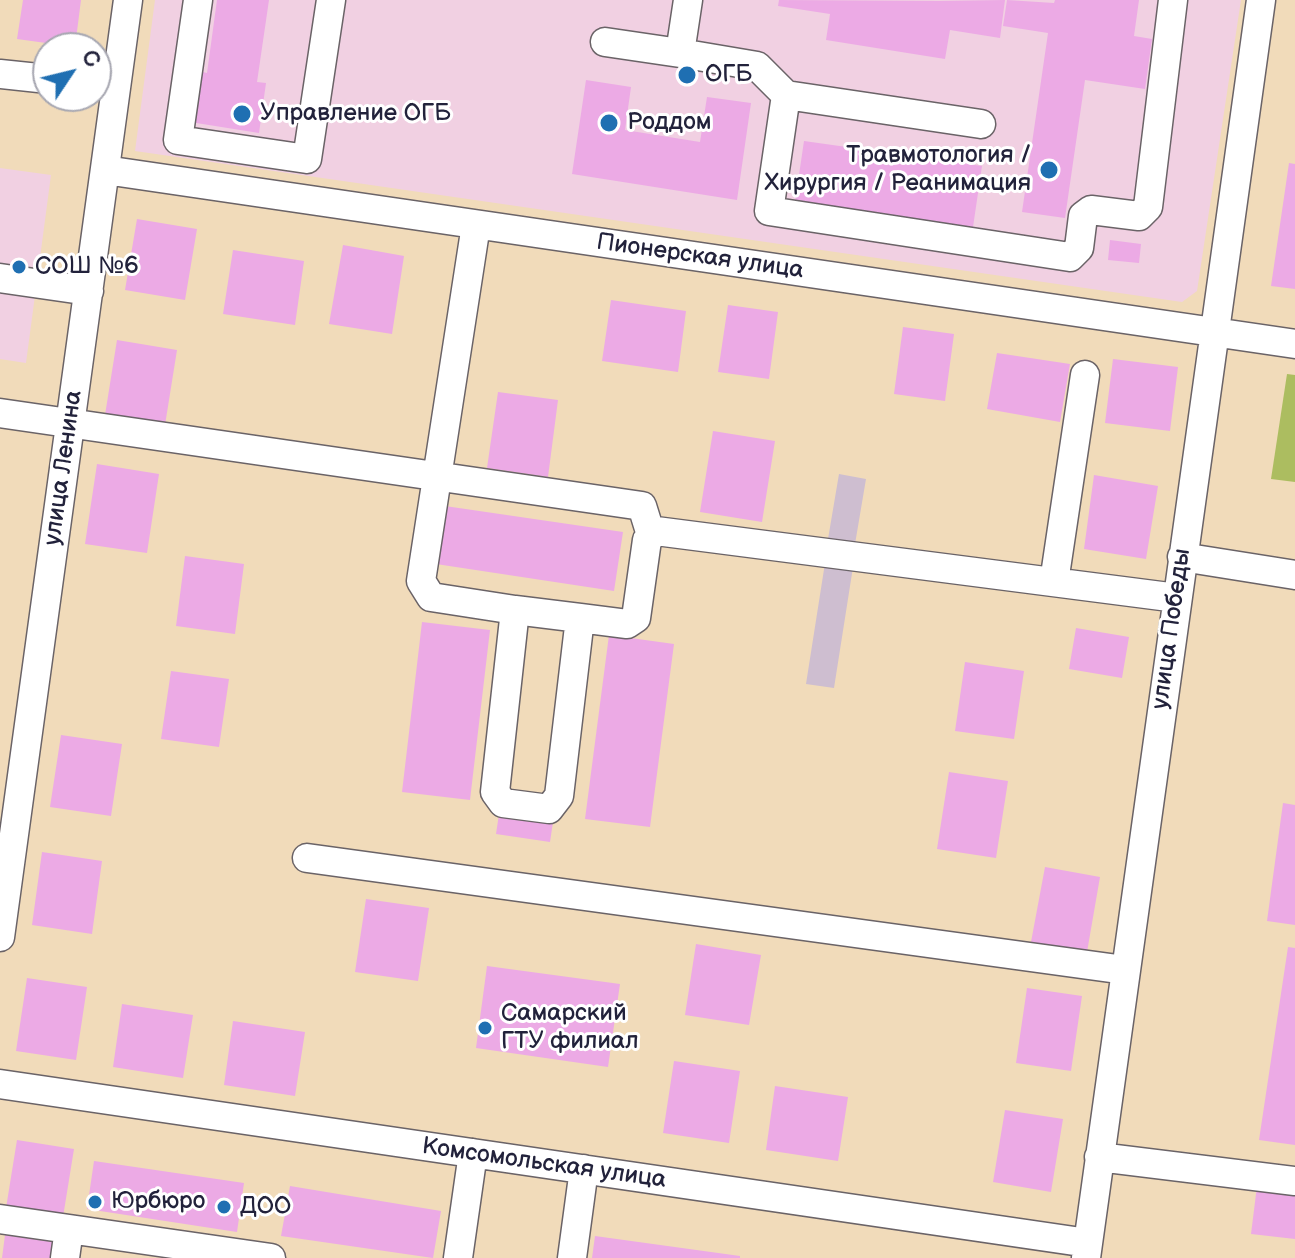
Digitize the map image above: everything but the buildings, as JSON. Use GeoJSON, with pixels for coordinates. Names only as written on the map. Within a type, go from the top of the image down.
{"type":"FeatureCollection","features":[{"type":"Feature","properties":{"kind":"street","name":"улица Ленина"},"geometry":{"type":"LineString","coordinates":[[112,62],[128,0]]}},
{"type":"Feature","properties":{"kind":"street"},"geometry":{"type":"LineString","coordinates":[[198,0],[178,140],[307,159],[331,0]]}},
{"type":"Feature","properties":{"kind":"street"},"geometry":{"type":"LineString","coordinates":[[680,53],[688,0]]}},
{"type":"Feature","properties":{"kind":"street"},"geometry":{"type":"LineString","coordinates":[[786,95],[769,211],[1070,257],[1079,248],[1083,216],[1091,210],[1139,216],[1148,207],[1173,0]]}},
{"type":"Feature","properties":{"kind":"street","name":"улица Победы"},"geometry":{"type":"LineString","coordinates":[[1087,1250],[1261,0]]}},
{"type":"Feature","properties":{"kind":"street"},"geometry":{"type":"LineString","coordinates":[[605,42],[757,66],[786,95],[981,124]]}},
{"type":"Feature","properties":{"kind":"street"},"geometry":{"type":"LineString","coordinates":[[0,74],[32,77]]}},
{"type":"Feature","properties":{"kind":"street","name":"улица Ленина"},"geometry":{"type":"LineString","coordinates":[[0,937],[8,812],[89,291],[105,170],[106,112]]}},
{"type":"Feature","properties":{"kind":"street","name":"Пионерская улица"},"geometry":{"type":"LineString","coordinates":[[105,170],[1295,344]]}},
{"type":"Feature","properties":{"kind":"street"},"geometry":{"type":"LineString","coordinates":[[476,225],[421,581],[431,597],[627,624],[636,618],[647,540],[656,531],[1177,598]]}},
{"type":"Feature","properties":{"kind":"street"},"geometry":{"type":"LineString","coordinates":[[0,278],[89,291]]}},
{"type":"Feature","properties":{"kind":"street"},"geometry":{"type":"LineString","coordinates":[[1054,582],[1085,375]]}},
{"type":"Feature","properties":{"kind":"street"},"geometry":{"type":"LineString","coordinates":[[0,413],[642,506],[651,535]]}},
{"type":"Feature","properties":{"kind":"street"},"geometry":{"type":"LineString","coordinates":[[1182,557],[1295,575]]}},
{"type":"Feature","properties":{"kind":"street"},"geometry":{"type":"LineString","coordinates":[[515,610],[495,792],[503,803],[549,809],[559,796],[580,618]]}},
{"type":"Feature","properties":{"kind":"street"},"geometry":{"type":"LineString","coordinates":[[307,858],[1125,970]]}},
{"type":"Feature","properties":{"kind":"street","name":"Комсомольская улица"},"geometry":{"type":"LineString","coordinates":[[0,1084],[584,1169],[1087,1250]]}},
{"type":"Feature","properties":{"kind":"street"},"geometry":{"type":"LineString","coordinates":[[458,1258],[473,1153]]}},
{"type":"Feature","properties":{"kind":"street"},"geometry":{"type":"LineString","coordinates":[[1099,1157],[1295,1181]]}},
{"type":"Feature","properties":{"kind":"street"},"geometry":{"type":"LineString","coordinates":[[572,1258],[584,1169]]}},
{"type":"Feature","properties":{"kind":"street"},"geometry":{"type":"LineString","coordinates":[[0,1219],[212,1254],[271,1258]]}},
{"type":"Feature","properties":{"kind":"street"},"geometry":{"type":"LineString","coordinates":[[65,1258],[69,1229]]}},
{"type":"Feature","properties":{"kind":"shaded area","name":"ОГБ"},"geometry":{"type":"Polygon","coordinates":[[[155,0],[1241,0],[1197,291],[1182,302],[135,151],[155,0]]]}},
{"type":"Feature","properties":{"kind":"shaded area","name":"СОШ №6"},"geometry":{"type":"Polygon","coordinates":[[[0,168],[51,175],[26,363],[0,359],[0,168]]]}},
{"type":"Feature","properties":{"kind":"shaded area"},"geometry":{"type":"Polygon","coordinates":[[[839,474],[866,479],[855,544],[828,539],[839,474]]]}},
{"type":"Feature","properties":{"kind":"shaded area"},"geometry":{"type":"Polygon","coordinates":[[[825,563],[853,567],[834,688],[806,684],[825,563]]]}},
{"type":"Feature","properties":{"kind":"green space"},"geometry":{"type":"Polygon","coordinates":[[[1287,374],[1295,375],[1295,482],[1271,479],[1287,374]]]}},
{"type":"Feature","properties":{"kind":"place","name":"ОГБ"},"geometry":{"type":"Point","coordinates":[687,75]}},
{"type":"Feature","properties":{"kind":"place","name":"Управление ОГБ"},"geometry":{"type":"Point","coordinates":[242,114]}},
{"type":"Feature","properties":{"kind":"place","name":"Роддом"},"geometry":{"type":"Point","coordinates":[609,123]}},
{"type":"Feature","properties":{"kind":"place","name":"Травмотология / Хирургия / Реанимация"},"geometry":{"type":"Point","coordinates":[1049,170]}},
{"type":"Feature","properties":{"kind":"place","name":"СОШ №6"},"geometry":{"type":"Point","coordinates":[19,267]}},
{"type":"Feature","properties":{"kind":"place","name":"Самарский ГТУ филиал"},"geometry":{"type":"Point","coordinates":[485,1028]}},
{"type":"Feature","properties":{"kind":"place","name":"Юрбюро"},"geometry":{"type":"Point","coordinates":[95,1202]}},
{"type":"Feature","properties":{"kind":"place","name":"ДОО"},"geometry":{"type":"Point","coordinates":[224,1207]}}]}
